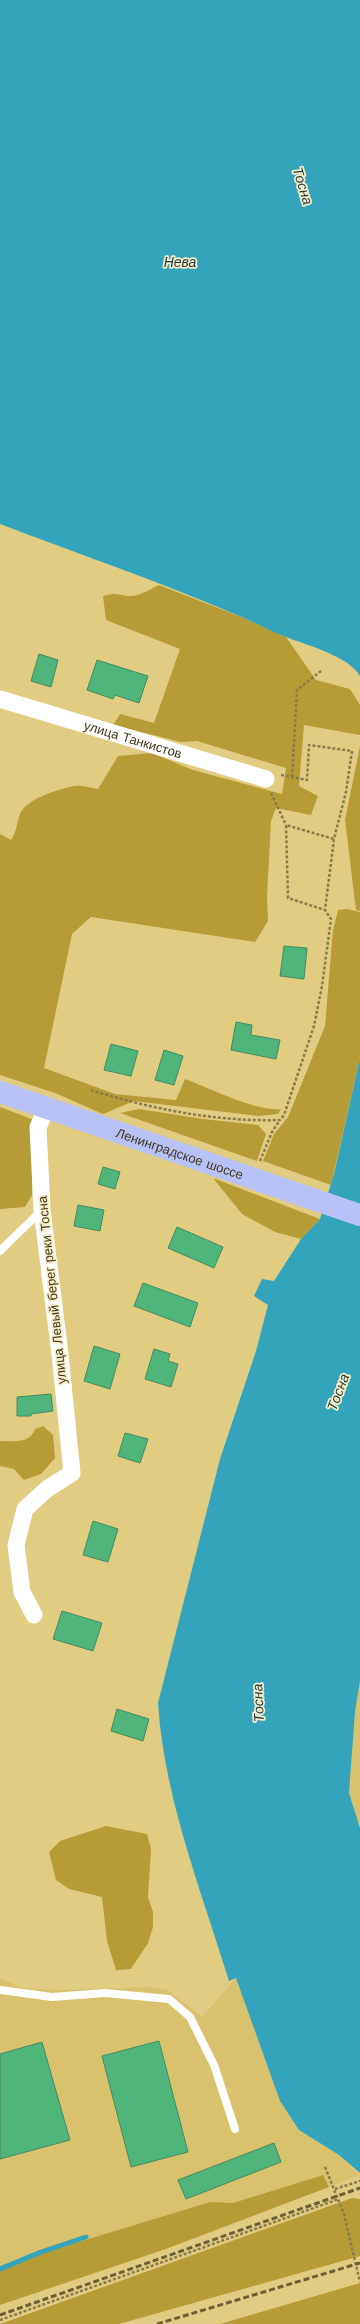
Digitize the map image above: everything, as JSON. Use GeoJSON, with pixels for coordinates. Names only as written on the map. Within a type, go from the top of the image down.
{"type":"FeatureCollection","features":[{"type":"Feature","properties":{"kind":"main road","name":"Ленинградское шоссе"},"geometry":{"type":"LineString","coordinates":[[0,1092],[259,1174],[360,1215]]}},
{"type":"Feature","properties":{"kind":"street","name":"улица Танкистов"},"geometry":{"type":"LineString","coordinates":[[0,699],[266,779]]}},
{"type":"Feature","properties":{"kind":"street","name":"улица Левый берег реки Тосна"},"geometry":{"type":"LineString","coordinates":[[34,1615],[22,1592],[16,1545],[25,1509],[47,1489],[72,1473],[60,1354],[42,1210],[38,1127],[47,1108]]}},
{"type":"Feature","properties":{"kind":"lane"},"geometry":{"type":"LineString","coordinates":[[0,1251],[42,1210]]}},
{"type":"Feature","properties":{"kind":"lane"},"geometry":{"type":"LineString","coordinates":[[0,1990],[52,1997],[105,1993],[169,1999],[190,2017],[214,2065],[235,2129]]}},
{"type":"Feature","properties":{"kind":"path"},"geometry":{"type":"LineString","coordinates":[[292,777],[297,690],[321,671]]}},
{"type":"Feature","properties":{"kind":"path"},"geometry":{"type":"LineString","coordinates":[[259,1174],[272,1132],[284,1115],[314,1026],[322,986],[331,919],[325,910],[288,898],[286,825],[266,779],[279,774],[307,780],[309,746],[352,751],[346,792],[334,839],[325,910]]}},
{"type":"Feature","properties":{"kind":"path"},"geometry":{"type":"LineString","coordinates":[[286,825],[334,839]]}},
{"type":"Feature","properties":{"kind":"path"},"geometry":{"type":"LineString","coordinates":[[91,1090],[139,1104],[200,1114],[280,1120]]}},
{"type":"Feature","properties":{"kind":"path"},"geometry":{"type":"LineString","coordinates":[[325,2167],[339,2199],[352,2243],[360,2282]]}},
{"type":"Feature","properties":{"kind":"path"},"geometry":{"type":"LineString","coordinates":[[335,2189],[360,2181]]}},
{"type":"Feature","properties":{"kind":"path"},"geometry":{"type":"LineString","coordinates":[[0,2320],[339,2199]]}},
{"type":"Feature","properties":{"kind":"shaded area"},"geometry":{"type":"Polygon","coordinates":[[[159,585],[244,618],[286,637],[316,680],[350,689],[360,705],[360,735],[304,725],[299,786],[318,796],[311,815],[276,808],[271,821],[267,896],[268,921],[255,942],[91,917],[72,934],[44,1068],[115,1094],[176,1100],[185,1079],[246,1103],[259,1107],[281,1109],[278,1114],[259,1116],[134,1101],[103,1114],[55,1093],[0,1075],[0,834],[11,840],[15,833],[20,814],[23,809],[36,799],[68,787],[80,786],[98,789],[118,756],[152,753],[193,770],[282,794],[286,768],[197,741],[181,742],[113,725],[120,714],[154,723],[180,649],[106,620],[103,596],[114,594],[133,596],[159,585]]]}},
{"type":"Feature","properties":{"kind":"shaded area"},"geometry":{"type":"Polygon","coordinates":[[[360,746],[360,911],[356,910],[345,820],[360,746]]]}},
{"type":"Feature","properties":{"kind":"shaded area"},"geometry":{"type":"Polygon","coordinates":[[[347,909],[360,912],[360,1058],[331,1185],[263,1161],[274,1134],[288,1117],[325,1026],[333,930],[338,910],[347,909]]]}},
{"type":"Feature","properties":{"kind":"shaded area"},"geometry":{"type":"Polygon","coordinates":[[[0,1107],[34,1120],[32,1195],[25,1207],[0,1209],[0,1107]]]}},
{"type":"Feature","properties":{"kind":"shaded area"},"geometry":{"type":"Polygon","coordinates":[[[139,1109],[203,1119],[258,1125],[266,1134],[257,1161],[120,1113],[139,1109]]]}},
{"type":"Feature","properties":{"kind":"shaded area"},"geometry":{"type":"Polygon","coordinates":[[[213,1178],[320,1219],[301,1239],[275,1232],[242,1214],[213,1178]]]}},
{"type":"Feature","properties":{"kind":"shaded area"},"geometry":{"type":"Polygon","coordinates":[[[43,1426],[53,1435],[55,1458],[41,1474],[24,1480],[14,1469],[0,1466],[0,1441],[20,1441],[33,1434],[35,1429],[43,1426]]]}},
{"type":"Feature","properties":{"kind":"shaded area"},"geometry":{"type":"Polygon","coordinates":[[[360,1681],[360,1822],[358,1822],[349,1793],[355,1712],[360,1681]]]}},
{"type":"Feature","properties":{"kind":"shaded area"},"geometry":{"type":"Polygon","coordinates":[[[106,1826],[147,1834],[151,1849],[148,1897],[153,1912],[153,1927],[148,1943],[131,1969],[116,1970],[107,1941],[102,1897],[69,1889],[56,1880],[49,1852],[60,1841],[106,1826]]]}},
{"type":"Feature","properties":{"kind":"shaded area"},"geometry":{"type":"Polygon","coordinates":[[[0,1978],[22,1988],[63,1990],[150,1987],[168,1990],[202,2017],[236,1978],[280,2101],[299,2130],[339,2155],[360,2175],[329,2187],[322,2175],[233,2203],[210,2202],[0,2266],[0,1978]]]}},
{"type":"Feature","properties":{"kind":"shaded area"},"geometry":{"type":"Polygon","coordinates":[[[323,2175],[329,2187],[166,2249],[0,2305],[0,2266],[210,2202],[233,2203],[323,2175]]]}},
{"type":"Feature","properties":{"kind":"shaded area"},"geometry":{"type":"Polygon","coordinates":[[[352,2198],[360,2199],[360,2256],[119,2324],[0,2324],[352,2198]]]}},
{"type":"Feature","properties":{"kind":"shaded area"},"geometry":{"type":"Polygon","coordinates":[[[360,2283],[360,2324],[220,2324],[360,2283]]]}},
{"type":"Feature","properties":{"kind":"water","name":"Нева"},"geometry":{"type":"Polygon","coordinates":[[[0,0],[360,0],[360,676],[347,663],[326,652],[281,635],[184,593],[0,524],[0,0]]]}},
{"type":"Feature","properties":{"kind":"water","name":"Тосна"},"geometry":{"type":"Polygon","coordinates":[[[360,1058],[360,1681],[355,1712],[349,1793],[360,1828],[360,2173],[339,2155],[299,2130],[280,2101],[236,1978],[229,1981],[185,1844],[168,1774],[158,1703],[220,1459],[256,1351],[268,1305],[254,1296],[262,1279],[274,1281],[301,1239],[320,1219],[334,1174],[360,1058]]]}},
{"type":"Feature","properties":{"kind":"building"},"geometry":{"type":"Polygon","coordinates":[[[39,654],[58,660],[51,687],[31,681],[39,654]]]}},
{"type":"Feature","properties":{"kind":"building"},"geometry":{"type":"Polygon","coordinates":[[[97,660],[148,676],[139,703],[115,695],[113,699],[87,690],[97,660]]]}},
{"type":"Feature","properties":{"kind":"building"},"geometry":{"type":"Polygon","coordinates":[[[284,946],[307,948],[304,979],[280,976],[284,946]]]}},
{"type":"Feature","properties":{"kind":"building"},"geometry":{"type":"Polygon","coordinates":[[[236,1022],[252,1025],[251,1035],[280,1040],[276,1059],[231,1050],[236,1022]]]}},
{"type":"Feature","properties":{"kind":"building"},"geometry":{"type":"Polygon","coordinates":[[[111,1044],[138,1051],[131,1076],[104,1070],[111,1044]]]}},
{"type":"Feature","properties":{"kind":"building"},"geometry":{"type":"Polygon","coordinates":[[[164,1050],[183,1056],[174,1085],[155,1080],[164,1050]]]}},
{"type":"Feature","properties":{"kind":"building"},"geometry":{"type":"Polygon","coordinates":[[[103,1167],[120,1172],[115,1189],[98,1184],[103,1167]]]}},
{"type":"Feature","properties":{"kind":"building"},"geometry":{"type":"Polygon","coordinates":[[[78,1205],[104,1210],[100,1231],[74,1226],[78,1205]]]}},
{"type":"Feature","properties":{"kind":"building"},"geometry":{"type":"Polygon","coordinates":[[[177,1227],[223,1247],[214,1268],[168,1248],[177,1227]]]}},
{"type":"Feature","properties":{"kind":"building"},"geometry":{"type":"Polygon","coordinates":[[[143,1283],[198,1303],[190,1327],[134,1306],[143,1283]]]}},
{"type":"Feature","properties":{"kind":"building"},"geometry":{"type":"Polygon","coordinates":[[[94,1346],[120,1354],[110,1389],[84,1381],[94,1346]]]}},
{"type":"Feature","properties":{"kind":"building"},"geometry":{"type":"Polygon","coordinates":[[[154,1349],[170,1354],[168,1361],[178,1364],[171,1387],[145,1379],[154,1349]]]}},
{"type":"Feature","properties":{"kind":"building"},"geometry":{"type":"Polygon","coordinates":[[[51,1394],[53,1411],[31,1414],[31,1416],[17,1416],[17,1397],[51,1394]]]}},
{"type":"Feature","properties":{"kind":"building"},"geometry":{"type":"Polygon","coordinates":[[[125,1433],[148,1439],[140,1463],[118,1456],[125,1433]]]}},
{"type":"Feature","properties":{"kind":"building"},"geometry":{"type":"Polygon","coordinates":[[[93,1521],[118,1529],[108,1562],[83,1555],[93,1521]]]}},
{"type":"Feature","properties":{"kind":"building"},"geometry":{"type":"Polygon","coordinates":[[[62,1611],[102,1623],[93,1651],[53,1639],[62,1611]]]}},
{"type":"Feature","properties":{"kind":"building"},"geometry":{"type":"Polygon","coordinates":[[[117,1709],[149,1719],[143,1741],[111,1731],[117,1709]]]}},
{"type":"Feature","properties":{"kind":"building"},"geometry":{"type":"Polygon","coordinates":[[[159,2041],[188,2152],[131,2167],[102,2056],[159,2041]]]}},
{"type":"Feature","properties":{"kind":"building"},"geometry":{"type":"Polygon","coordinates":[[[42,2042],[70,2140],[0,2159],[0,2054],[42,2042]]]}},
{"type":"Feature","properties":{"kind":"building"},"geometry":{"type":"Polygon","coordinates":[[[274,2143],[281,2162],[186,2199],[178,2180],[274,2143]]]}},
{"type":"Feature","properties":{"kind":"waterway"},"geometry":{"type":"LineString","coordinates":[[0,2269],[41,2252],[86,2237]]}},
{"type":"Feature","properties":{"kind":"railway"},"geometry":{"type":"LineString","coordinates":[[0,2315],[360,2188]]}},
{"type":"Feature","properties":{"kind":"railway"},"geometry":{"type":"LineString","coordinates":[[157,2324],[360,2263]]}}]}
